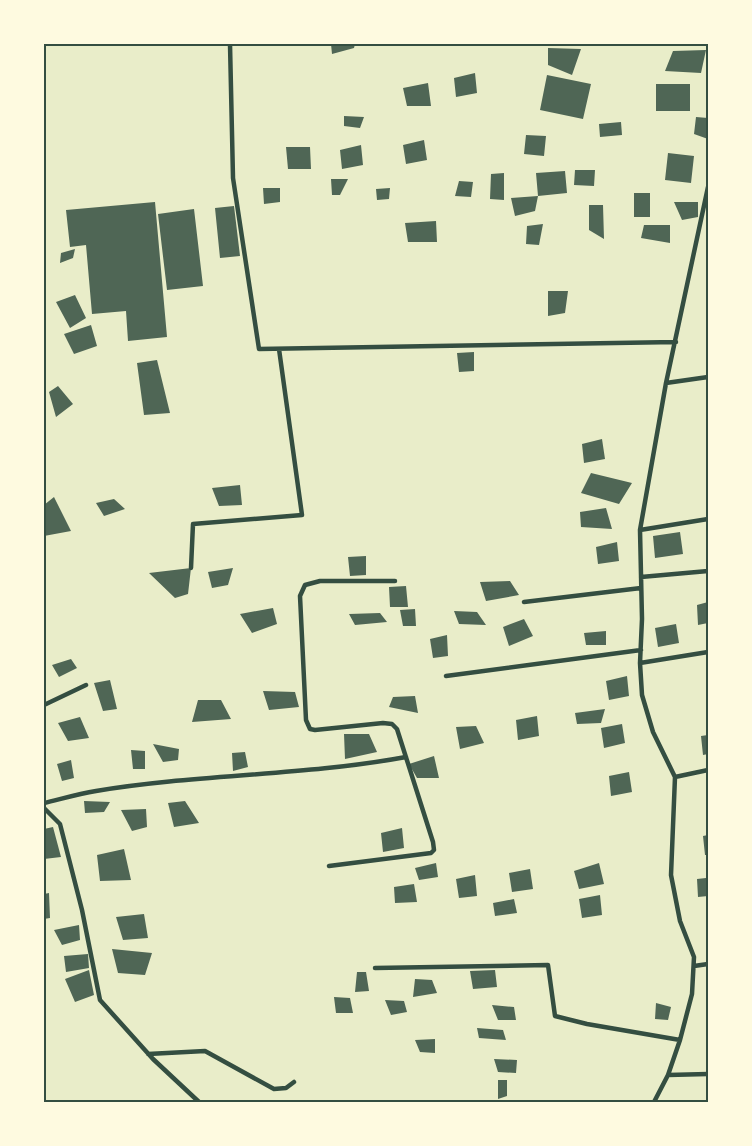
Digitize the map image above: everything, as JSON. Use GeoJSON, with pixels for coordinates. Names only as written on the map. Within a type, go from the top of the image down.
{"type":"FeatureCollection","features":[{"type":"Feature","properties":{"kind":"street"},"geometry":{"type":"LineString","coordinates":[[230,44],[233,178],[259,349],[676,342]]}},
{"type":"Feature","properties":{"kind":"street"},"geometry":{"type":"LineString","coordinates":[[654,1102],[668,1075],[680,1040],[692,994],[694,957],[680,920],[671,875],[675,777],[653,732],[642,695],[640,663],[640,530],[666,383],[708,187]]}},
{"type":"Feature","properties":{"kind":"street"},"geometry":{"type":"LineString","coordinates":[[191,568],[193,524],[302,515],[279,349]]}},
{"type":"Feature","properties":{"kind":"street"},"geometry":{"type":"LineString","coordinates":[[666,383],[708,377]]}},
{"type":"Feature","properties":{"kind":"street"},"geometry":{"type":"LineString","coordinates":[[640,530],[708,519]]}},
{"type":"Feature","properties":{"kind":"street"},"geometry":{"type":"LineString","coordinates":[[641,577],[708,571]]}},
{"type":"Feature","properties":{"kind":"street"},"geometry":{"type":"LineString","coordinates":[[329,866],[433,852],[433,842],[398,729],[392,724],[383,723],[315,730],[310,729],[306,720],[300,596],[302,589],[305,585],[320,581],[395,580]]}},
{"type":"Feature","properties":{"kind":"street"},"geometry":{"type":"LineString","coordinates":[[524,602],[641,588]]}},
{"type":"Feature","properties":{"kind":"street"},"geometry":{"type":"LineString","coordinates":[[446,676],[641,650]]}},
{"type":"Feature","properties":{"kind":"street"},"geometry":{"type":"LineString","coordinates":[[640,663],[708,652]]}},
{"type":"Feature","properties":{"kind":"street"},"geometry":{"type":"LineString","coordinates":[[44,705],[86,685]]}},
{"type":"Feature","properties":{"kind":"street"},"geometry":{"type":"LineString","coordinates":[[44,803],[95,791],[370,764],[406,757]]}},
{"type":"Feature","properties":{"kind":"street"},"geometry":{"type":"LineString","coordinates":[[675,777],[708,770]]}},
{"type":"Feature","properties":{"kind":"street"},"geometry":{"type":"LineString","coordinates":[[44,808],[60,824],[82,910],[100,1000],[148,1054],[199,1102]]}},
{"type":"Feature","properties":{"kind":"street"},"geometry":{"type":"LineString","coordinates":[[694,966],[708,964]]}},
{"type":"Feature","properties":{"kind":"street"},"geometry":{"type":"LineString","coordinates":[[375,968],[548,965],[555,1016],[587,1024],[680,1040]]}},
{"type":"Feature","properties":{"kind":"street"},"geometry":{"type":"LineString","coordinates":[[148,1054],[205,1051],[274,1089],[286,1088],[294,1082]]}},
{"type":"Feature","properties":{"kind":"street"},"geometry":{"type":"LineString","coordinates":[[668,1075],[708,1074]]}},
{"type":"Feature","properties":{"kind":"building"},"geometry":{"type":"Polygon","coordinates":[[[331,44],[355,44],[354,48],[332,54],[331,44]]]}},
{"type":"Feature","properties":{"kind":"building"},"geometry":{"type":"Polygon","coordinates":[[[548,48],[581,49],[572,75],[548,65],[548,48]]]}},
{"type":"Feature","properties":{"kind":"building"},"geometry":{"type":"Polygon","coordinates":[[[706,50],[701,73],[665,71],[673,51],[706,50]]]}},
{"type":"Feature","properties":{"kind":"building"},"geometry":{"type":"Polygon","coordinates":[[[475,73],[477,93],[456,97],[454,78],[475,73]]]}},
{"type":"Feature","properties":{"kind":"building"},"geometry":{"type":"Polygon","coordinates":[[[547,75],[591,84],[583,119],[540,110],[547,75]]]}},
{"type":"Feature","properties":{"kind":"building"},"geometry":{"type":"Polygon","coordinates":[[[428,83],[431,106],[407,106],[403,88],[428,83]]]}},
{"type":"Feature","properties":{"kind":"building"},"geometry":{"type":"Polygon","coordinates":[[[656,84],[690,84],[690,111],[656,111],[656,84]]]}},
{"type":"Feature","properties":{"kind":"building"},"geometry":{"type":"Polygon","coordinates":[[[344,116],[364,117],[360,128],[344,126],[344,116]]]}},
{"type":"Feature","properties":{"kind":"building"},"geometry":{"type":"Polygon","coordinates":[[[696,117],[708,118],[708,139],[694,134],[696,117]]]}},
{"type":"Feature","properties":{"kind":"building"},"geometry":{"type":"Polygon","coordinates":[[[621,122],[622,135],[600,137],[599,124],[621,122]]]}},
{"type":"Feature","properties":{"kind":"building"},"geometry":{"type":"Polygon","coordinates":[[[526,135],[546,136],[544,156],[524,154],[526,135]]]}},
{"type":"Feature","properties":{"kind":"building"},"geometry":{"type":"Polygon","coordinates":[[[424,140],[427,160],[406,164],[403,145],[424,140]]]}},
{"type":"Feature","properties":{"kind":"building"},"geometry":{"type":"Polygon","coordinates":[[[361,145],[363,165],[342,169],[340,150],[361,145]]]}},
{"type":"Feature","properties":{"kind":"building"},"geometry":{"type":"Polygon","coordinates":[[[286,147],[310,147],[311,169],[288,169],[286,147]]]}},
{"type":"Feature","properties":{"kind":"building"},"geometry":{"type":"Polygon","coordinates":[[[668,153],[694,156],[691,183],[665,180],[668,153]]]}},
{"type":"Feature","properties":{"kind":"building"},"geometry":{"type":"Polygon","coordinates":[[[575,170],[595,170],[594,186],[574,185],[575,170]]]}},
{"type":"Feature","properties":{"kind":"building"},"geometry":{"type":"Polygon","coordinates":[[[565,171],[567,193],[538,196],[536,173],[565,171]]]}},
{"type":"Feature","properties":{"kind":"building"},"geometry":{"type":"Polygon","coordinates":[[[504,173],[504,200],[490,199],[491,174],[504,173]]]}},
{"type":"Feature","properties":{"kind":"building"},"geometry":{"type":"Polygon","coordinates":[[[331,179],[348,179],[340,195],[332,195],[331,179]]]}},
{"type":"Feature","properties":{"kind":"building"},"geometry":{"type":"Polygon","coordinates":[[[459,181],[473,182],[471,197],[455,196],[459,181]]]}},
{"type":"Feature","properties":{"kind":"building"},"geometry":{"type":"Polygon","coordinates":[[[263,188],[280,188],[280,202],[264,204],[263,188]]]}},
{"type":"Feature","properties":{"kind":"building"},"geometry":{"type":"Polygon","coordinates":[[[390,188],[389,199],[377,200],[376,189],[390,188]]]}},
{"type":"Feature","properties":{"kind":"building"},"geometry":{"type":"Polygon","coordinates":[[[634,193],[650,193],[650,217],[634,217],[634,193]]]}},
{"type":"Feature","properties":{"kind":"building"},"geometry":{"type":"Polygon","coordinates":[[[538,196],[535,211],[515,216],[511,198],[538,196]]]}},
{"type":"Feature","properties":{"kind":"building"},"geometry":{"type":"Polygon","coordinates":[[[155,202],[167,337],[128,341],[126,311],[92,314],[86,245],[70,247],[66,210],[155,202]]]}},
{"type":"Feature","properties":{"kind":"building"},"geometry":{"type":"Polygon","coordinates":[[[674,202],[698,202],[698,217],[682,220],[674,202]]]}},
{"type":"Feature","properties":{"kind":"building"},"geometry":{"type":"Polygon","coordinates":[[[589,205],[603,205],[604,239],[589,230],[589,205]]]}},
{"type":"Feature","properties":{"kind":"building"},"geometry":{"type":"Polygon","coordinates":[[[234,206],[240,256],[220,258],[215,208],[234,206]]]}},
{"type":"Feature","properties":{"kind":"building"},"geometry":{"type":"Polygon","coordinates":[[[194,209],[203,286],[167,290],[158,214],[194,209]]]}},
{"type":"Feature","properties":{"kind":"building"},"geometry":{"type":"Polygon","coordinates":[[[436,221],[437,242],[408,242],[405,223],[436,221]]]}},
{"type":"Feature","properties":{"kind":"building"},"geometry":{"type":"Polygon","coordinates":[[[543,224],[539,245],[526,244],[527,226],[543,224]]]}},
{"type":"Feature","properties":{"kind":"building"},"geometry":{"type":"Polygon","coordinates":[[[644,225],[670,225],[670,243],[641,238],[644,225]]]}},
{"type":"Feature","properties":{"kind":"building"},"geometry":{"type":"Polygon","coordinates":[[[75,249],[73,258],[60,263],[61,253],[75,249]]]}},
{"type":"Feature","properties":{"kind":"building"},"geometry":{"type":"Polygon","coordinates":[[[548,291],[568,291],[565,313],[548,316],[548,291]]]}},
{"type":"Feature","properties":{"kind":"building"},"geometry":{"type":"Polygon","coordinates":[[[75,295],[86,318],[70,328],[56,302],[75,295]]]}},
{"type":"Feature","properties":{"kind":"building"},"geometry":{"type":"Polygon","coordinates":[[[91,325],[97,346],[74,354],[64,334],[91,325]]]}},
{"type":"Feature","properties":{"kind":"building"},"geometry":{"type":"Polygon","coordinates":[[[474,352],[474,371],[459,372],[457,353],[474,352]]]}},
{"type":"Feature","properties":{"kind":"building"},"geometry":{"type":"Polygon","coordinates":[[[157,360],[170,413],[144,415],[137,363],[157,360]]]}},
{"type":"Feature","properties":{"kind":"building"},"geometry":{"type":"Polygon","coordinates":[[[58,386],[73,404],[56,417],[49,392],[58,386]]]}},
{"type":"Feature","properties":{"kind":"building"},"geometry":{"type":"Polygon","coordinates":[[[602,439],[605,459],[584,463],[582,444],[602,439]]]}},
{"type":"Feature","properties":{"kind":"building"},"geometry":{"type":"Polygon","coordinates":[[[591,473],[632,483],[619,504],[581,493],[591,473]]]}},
{"type":"Feature","properties":{"kind":"building"},"geometry":{"type":"Polygon","coordinates":[[[240,485],[242,505],[219,506],[212,488],[240,485]]]}},
{"type":"Feature","properties":{"kind":"building"},"geometry":{"type":"Polygon","coordinates":[[[54,497],[71,531],[44,536],[44,505],[54,497]]]}},
{"type":"Feature","properties":{"kind":"building"},"geometry":{"type":"Polygon","coordinates":[[[114,499],[125,509],[104,516],[96,503],[114,499]]]}},
{"type":"Feature","properties":{"kind":"building"},"geometry":{"type":"Polygon","coordinates":[[[606,508],[612,529],[581,527],[580,512],[606,508]]]}},
{"type":"Feature","properties":{"kind":"building"},"geometry":{"type":"Polygon","coordinates":[[[680,532],[683,554],[655,558],[653,536],[680,532]]]}},
{"type":"Feature","properties":{"kind":"building"},"geometry":{"type":"Polygon","coordinates":[[[617,542],[619,561],[598,564],[596,547],[617,542]]]}},
{"type":"Feature","properties":{"kind":"building"},"geometry":{"type":"Polygon","coordinates":[[[366,556],[366,575],[350,576],[348,557],[366,556]]]}},
{"type":"Feature","properties":{"kind":"building"},"geometry":{"type":"Polygon","coordinates":[[[191,568],[188,594],[175,598],[149,573],[191,568]]]}},
{"type":"Feature","properties":{"kind":"building"},"geometry":{"type":"Polygon","coordinates":[[[233,568],[228,585],[212,588],[208,572],[233,568]]]}},
{"type":"Feature","properties":{"kind":"building"},"geometry":{"type":"Polygon","coordinates":[[[510,581],[519,595],[486,601],[480,582],[510,581]]]}},
{"type":"Feature","properties":{"kind":"building"},"geometry":{"type":"Polygon","coordinates":[[[406,586],[408,607],[390,607],[389,587],[406,586]]]}},
{"type":"Feature","properties":{"kind":"building"},"geometry":{"type":"Polygon","coordinates":[[[708,602],[708,623],[698,625],[697,605],[708,602]]]}},
{"type":"Feature","properties":{"kind":"building"},"geometry":{"type":"Polygon","coordinates":[[[273,608],[277,624],[252,633],[240,614],[273,608]]]}},
{"type":"Feature","properties":{"kind":"building"},"geometry":{"type":"Polygon","coordinates":[[[415,609],[416,626],[403,626],[400,610],[415,609]]]}},
{"type":"Feature","properties":{"kind":"building"},"geometry":{"type":"Polygon","coordinates":[[[454,611],[477,612],[486,625],[459,624],[454,611]]]}},
{"type":"Feature","properties":{"kind":"building"},"geometry":{"type":"Polygon","coordinates":[[[380,613],[387,622],[355,625],[349,614],[380,613]]]}},
{"type":"Feature","properties":{"kind":"building"},"geometry":{"type":"Polygon","coordinates":[[[524,619],[533,636],[509,646],[503,627],[524,619]]]}},
{"type":"Feature","properties":{"kind":"building"},"geometry":{"type":"Polygon","coordinates":[[[676,624],[679,643],[658,647],[655,628],[676,624]]]}},
{"type":"Feature","properties":{"kind":"building"},"geometry":{"type":"Polygon","coordinates":[[[606,631],[606,645],[586,645],[584,633],[606,631]]]}},
{"type":"Feature","properties":{"kind":"building"},"geometry":{"type":"Polygon","coordinates":[[[447,635],[448,656],[433,658],[430,639],[447,635]]]}},
{"type":"Feature","properties":{"kind":"building"},"geometry":{"type":"Polygon","coordinates":[[[71,659],[77,668],[59,677],[52,665],[71,659]]]}},
{"type":"Feature","properties":{"kind":"building"},"geometry":{"type":"Polygon","coordinates":[[[627,676],[629,696],[609,700],[606,681],[627,676]]]}},
{"type":"Feature","properties":{"kind":"building"},"geometry":{"type":"Polygon","coordinates":[[[110,680],[117,709],[103,711],[94,683],[110,680]]]}},
{"type":"Feature","properties":{"kind":"building"},"geometry":{"type":"Polygon","coordinates":[[[263,691],[295,692],[299,707],[269,710],[263,691]]]}},
{"type":"Feature","properties":{"kind":"building"},"geometry":{"type":"Polygon","coordinates":[[[415,696],[418,713],[389,707],[393,697],[415,696]]]}},
{"type":"Feature","properties":{"kind":"building"},"geometry":{"type":"Polygon","coordinates":[[[198,700],[221,700],[231,719],[192,722],[198,700]]]}},
{"type":"Feature","properties":{"kind":"building"},"geometry":{"type":"Polygon","coordinates":[[[605,709],[601,723],[577,724],[575,713],[605,709]]]}},
{"type":"Feature","properties":{"kind":"building"},"geometry":{"type":"Polygon","coordinates":[[[537,716],[539,736],[518,740],[516,720],[537,716]]]}},
{"type":"Feature","properties":{"kind":"building"},"geometry":{"type":"Polygon","coordinates":[[[80,717],[89,738],[68,741],[58,723],[80,717]]]}},
{"type":"Feature","properties":{"kind":"building"},"geometry":{"type":"Polygon","coordinates":[[[622,724],[625,743],[604,748],[601,728],[622,724]]]}},
{"type":"Feature","properties":{"kind":"building"},"geometry":{"type":"Polygon","coordinates":[[[476,726],[484,743],[460,749],[456,727],[476,726]]]}},
{"type":"Feature","properties":{"kind":"building"},"geometry":{"type":"Polygon","coordinates":[[[344,734],[369,734],[377,752],[345,759],[344,734]]]}},
{"type":"Feature","properties":{"kind":"building"},"geometry":{"type":"Polygon","coordinates":[[[708,735],[708,754],[703,755],[701,736],[708,735]]]}},
{"type":"Feature","properties":{"kind":"building"},"geometry":{"type":"Polygon","coordinates":[[[153,744],[179,749],[178,760],[163,762],[153,744]]]}},
{"type":"Feature","properties":{"kind":"building"},"geometry":{"type":"Polygon","coordinates":[[[131,750],[145,751],[145,769],[133,769],[131,750]]]}},
{"type":"Feature","properties":{"kind":"building"},"geometry":{"type":"Polygon","coordinates":[[[245,752],[248,767],[233,771],[232,753],[245,752]]]}},
{"type":"Feature","properties":{"kind":"building"},"geometry":{"type":"Polygon","coordinates":[[[434,756],[439,778],[417,778],[409,764],[434,756]]]}},
{"type":"Feature","properties":{"kind":"building"},"geometry":{"type":"Polygon","coordinates":[[[71,760],[74,778],[62,781],[57,764],[71,760]]]}},
{"type":"Feature","properties":{"kind":"building"},"geometry":{"type":"Polygon","coordinates":[[[629,772],[632,792],[611,796],[609,776],[629,772]]]}},
{"type":"Feature","properties":{"kind":"building"},"geometry":{"type":"Polygon","coordinates":[[[84,801],[110,802],[104,812],[85,813],[84,801]]]}},
{"type":"Feature","properties":{"kind":"building"},"geometry":{"type":"Polygon","coordinates":[[[185,801],[199,823],[174,827],[168,803],[185,801]]]}},
{"type":"Feature","properties":{"kind":"building"},"geometry":{"type":"Polygon","coordinates":[[[146,809],[147,827],[132,831],[121,810],[146,809]]]}},
{"type":"Feature","properties":{"kind":"building"},"geometry":{"type":"Polygon","coordinates":[[[53,827],[61,857],[44,859],[44,829],[53,827]]]}},
{"type":"Feature","properties":{"kind":"building"},"geometry":{"type":"Polygon","coordinates":[[[402,828],[404,848],[383,852],[381,833],[402,828]]]}},
{"type":"Feature","properties":{"kind":"building"},"geometry":{"type":"Polygon","coordinates":[[[708,835],[708,855],[705,855],[703,836],[708,835]]]}},
{"type":"Feature","properties":{"kind":"building"},"geometry":{"type":"Polygon","coordinates":[[[124,849],[131,880],[100,881],[97,855],[124,849]]]}},
{"type":"Feature","properties":{"kind":"building"},"geometry":{"type":"Polygon","coordinates":[[[436,863],[438,877],[419,880],[415,868],[436,863]]]}},
{"type":"Feature","properties":{"kind":"building"},"geometry":{"type":"Polygon","coordinates":[[[599,863],[604,884],[579,889],[574,871],[599,863]]]}},
{"type":"Feature","properties":{"kind":"building"},"geometry":{"type":"Polygon","coordinates":[[[530,869],[533,889],[512,892],[509,873],[530,869]]]}},
{"type":"Feature","properties":{"kind":"building"},"geometry":{"type":"Polygon","coordinates":[[[475,875],[477,896],[459,898],[456,879],[475,875]]]}},
{"type":"Feature","properties":{"kind":"building"},"geometry":{"type":"Polygon","coordinates":[[[708,878],[708,896],[698,897],[697,879],[708,878]]]}},
{"type":"Feature","properties":{"kind":"building"},"geometry":{"type":"Polygon","coordinates":[[[414,884],[417,902],[395,903],[394,887],[414,884]]]}},
{"type":"Feature","properties":{"kind":"building"},"geometry":{"type":"Polygon","coordinates":[[[49,893],[50,918],[44,919],[44,894],[49,893]]]}},
{"type":"Feature","properties":{"kind":"building"},"geometry":{"type":"Polygon","coordinates":[[[600,895],[602,915],[582,918],[579,899],[600,895]]]}},
{"type":"Feature","properties":{"kind":"building"},"geometry":{"type":"Polygon","coordinates":[[[514,899],[517,913],[495,916],[493,903],[514,899]]]}},
{"type":"Feature","properties":{"kind":"building"},"geometry":{"type":"Polygon","coordinates":[[[144,914],[148,938],[123,940],[116,917],[144,914]]]}},
{"type":"Feature","properties":{"kind":"building"},"geometry":{"type":"Polygon","coordinates":[[[79,925],[80,940],[62,945],[54,930],[79,925]]]}},
{"type":"Feature","properties":{"kind":"building"},"geometry":{"type":"Polygon","coordinates":[[[112,949],[152,953],[145,975],[118,973],[112,949]]]}},
{"type":"Feature","properties":{"kind":"building"},"geometry":{"type":"Polygon","coordinates":[[[88,954],[89,968],[66,972],[64,956],[88,954]]]}},
{"type":"Feature","properties":{"kind":"building"},"geometry":{"type":"Polygon","coordinates":[[[89,970],[94,995],[75,1002],[65,979],[89,970]]]}},
{"type":"Feature","properties":{"kind":"building"},"geometry":{"type":"Polygon","coordinates":[[[495,970],[497,987],[473,989],[470,971],[495,970]]]}},
{"type":"Feature","properties":{"kind":"building"},"geometry":{"type":"Polygon","coordinates":[[[357,972],[366,972],[369,991],[355,992],[357,972]]]}},
{"type":"Feature","properties":{"kind":"building"},"geometry":{"type":"Polygon","coordinates":[[[415,979],[432,980],[437,993],[413,997],[415,979]]]}},
{"type":"Feature","properties":{"kind":"building"},"geometry":{"type":"Polygon","coordinates":[[[334,997],[350,998],[353,1013],[336,1013],[334,997]]]}},
{"type":"Feature","properties":{"kind":"building"},"geometry":{"type":"Polygon","coordinates":[[[385,1000],[404,1001],[407,1012],[391,1015],[385,1000]]]}},
{"type":"Feature","properties":{"kind":"building"},"geometry":{"type":"Polygon","coordinates":[[[656,1003],[671,1007],[668,1020],[655,1019],[656,1003]]]}},
{"type":"Feature","properties":{"kind":"building"},"geometry":{"type":"Polygon","coordinates":[[[492,1005],[514,1007],[516,1020],[498,1020],[492,1005]]]}},
{"type":"Feature","properties":{"kind":"building"},"geometry":{"type":"Polygon","coordinates":[[[477,1028],[503,1030],[506,1040],[479,1038],[477,1028]]]}},
{"type":"Feature","properties":{"kind":"building"},"geometry":{"type":"Polygon","coordinates":[[[435,1039],[435,1053],[420,1052],[415,1040],[435,1039]]]}},
{"type":"Feature","properties":{"kind":"building"},"geometry":{"type":"Polygon","coordinates":[[[494,1059],[517,1060],[516,1073],[498,1072],[494,1059]]]}},
{"type":"Feature","properties":{"kind":"building"},"geometry":{"type":"Polygon","coordinates":[[[498,1080],[507,1080],[507,1096],[498,1099],[498,1080]]]}}]}
